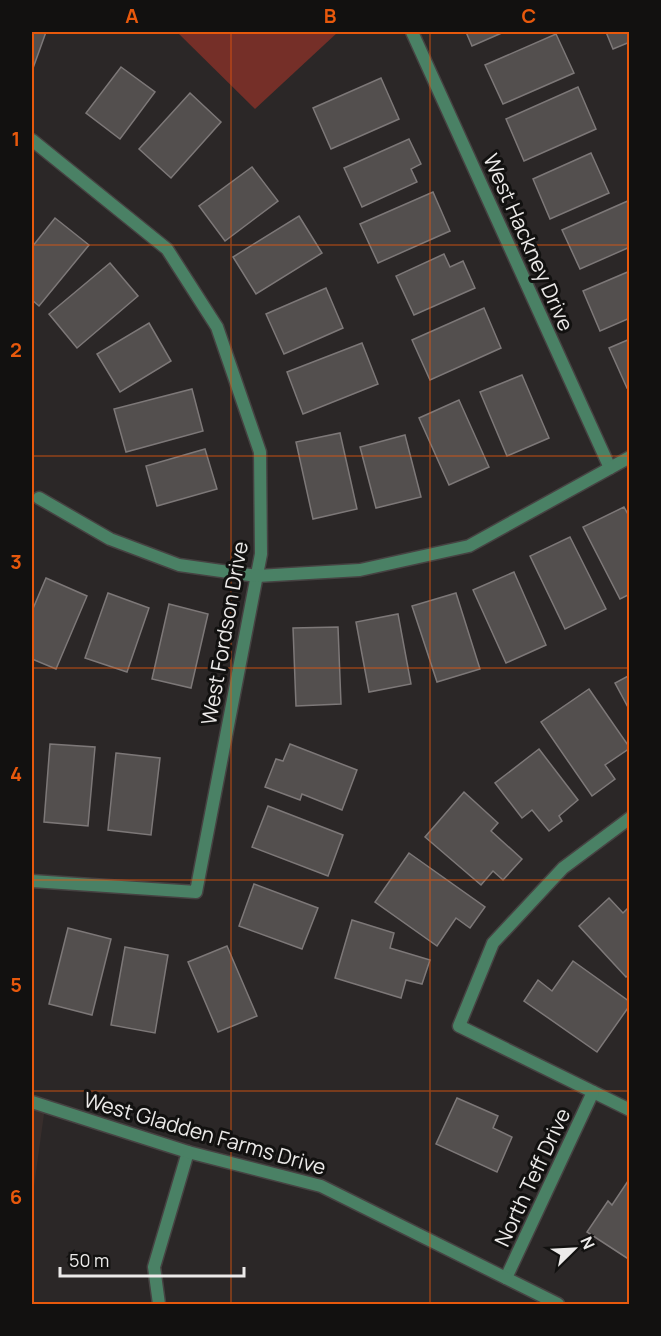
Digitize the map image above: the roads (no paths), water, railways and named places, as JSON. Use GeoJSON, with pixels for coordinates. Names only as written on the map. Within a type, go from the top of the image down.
{"type":"FeatureCollection","features":[{"type":"Feature","properties":{"kind":"street","name":"West Hackney Drive"},"geometry":{"type":"LineString","coordinates":[[412,32],[610,468]]}},
{"type":"Feature","properties":{"kind":"street","name":"West Fordson Drive"},"geometry":{"type":"LineString","coordinates":[[32,140],[167,249],[217,327],[260,452],[261,554],[196,892],[32,881]]}},
{"type":"Feature","properties":{"kind":"street"},"geometry":{"type":"LineString","coordinates":[[39,498],[110,539],[179,565],[257,576],[360,570],[469,546],[630,457]]}},
{"type":"Feature","properties":{"kind":"street"},"geometry":{"type":"LineString","coordinates":[[630,818],[563,868],[493,943],[459,1026],[630,1110]]}},
{"type":"Feature","properties":{"kind":"street","name":"North Teff Drive"},"geometry":{"type":"LineString","coordinates":[[506,1278],[593,1092]]}},
{"type":"Feature","properties":{"kind":"street","name":"West Gladden Farms Drive"},"geometry":{"type":"LineString","coordinates":[[32,1102],[188,1152],[321,1186],[558,1305]]}},
{"type":"Feature","properties":{"kind":"street"},"geometry":{"type":"LineString","coordinates":[[159,1305],[154,1267],[188,1152]]}}]}
